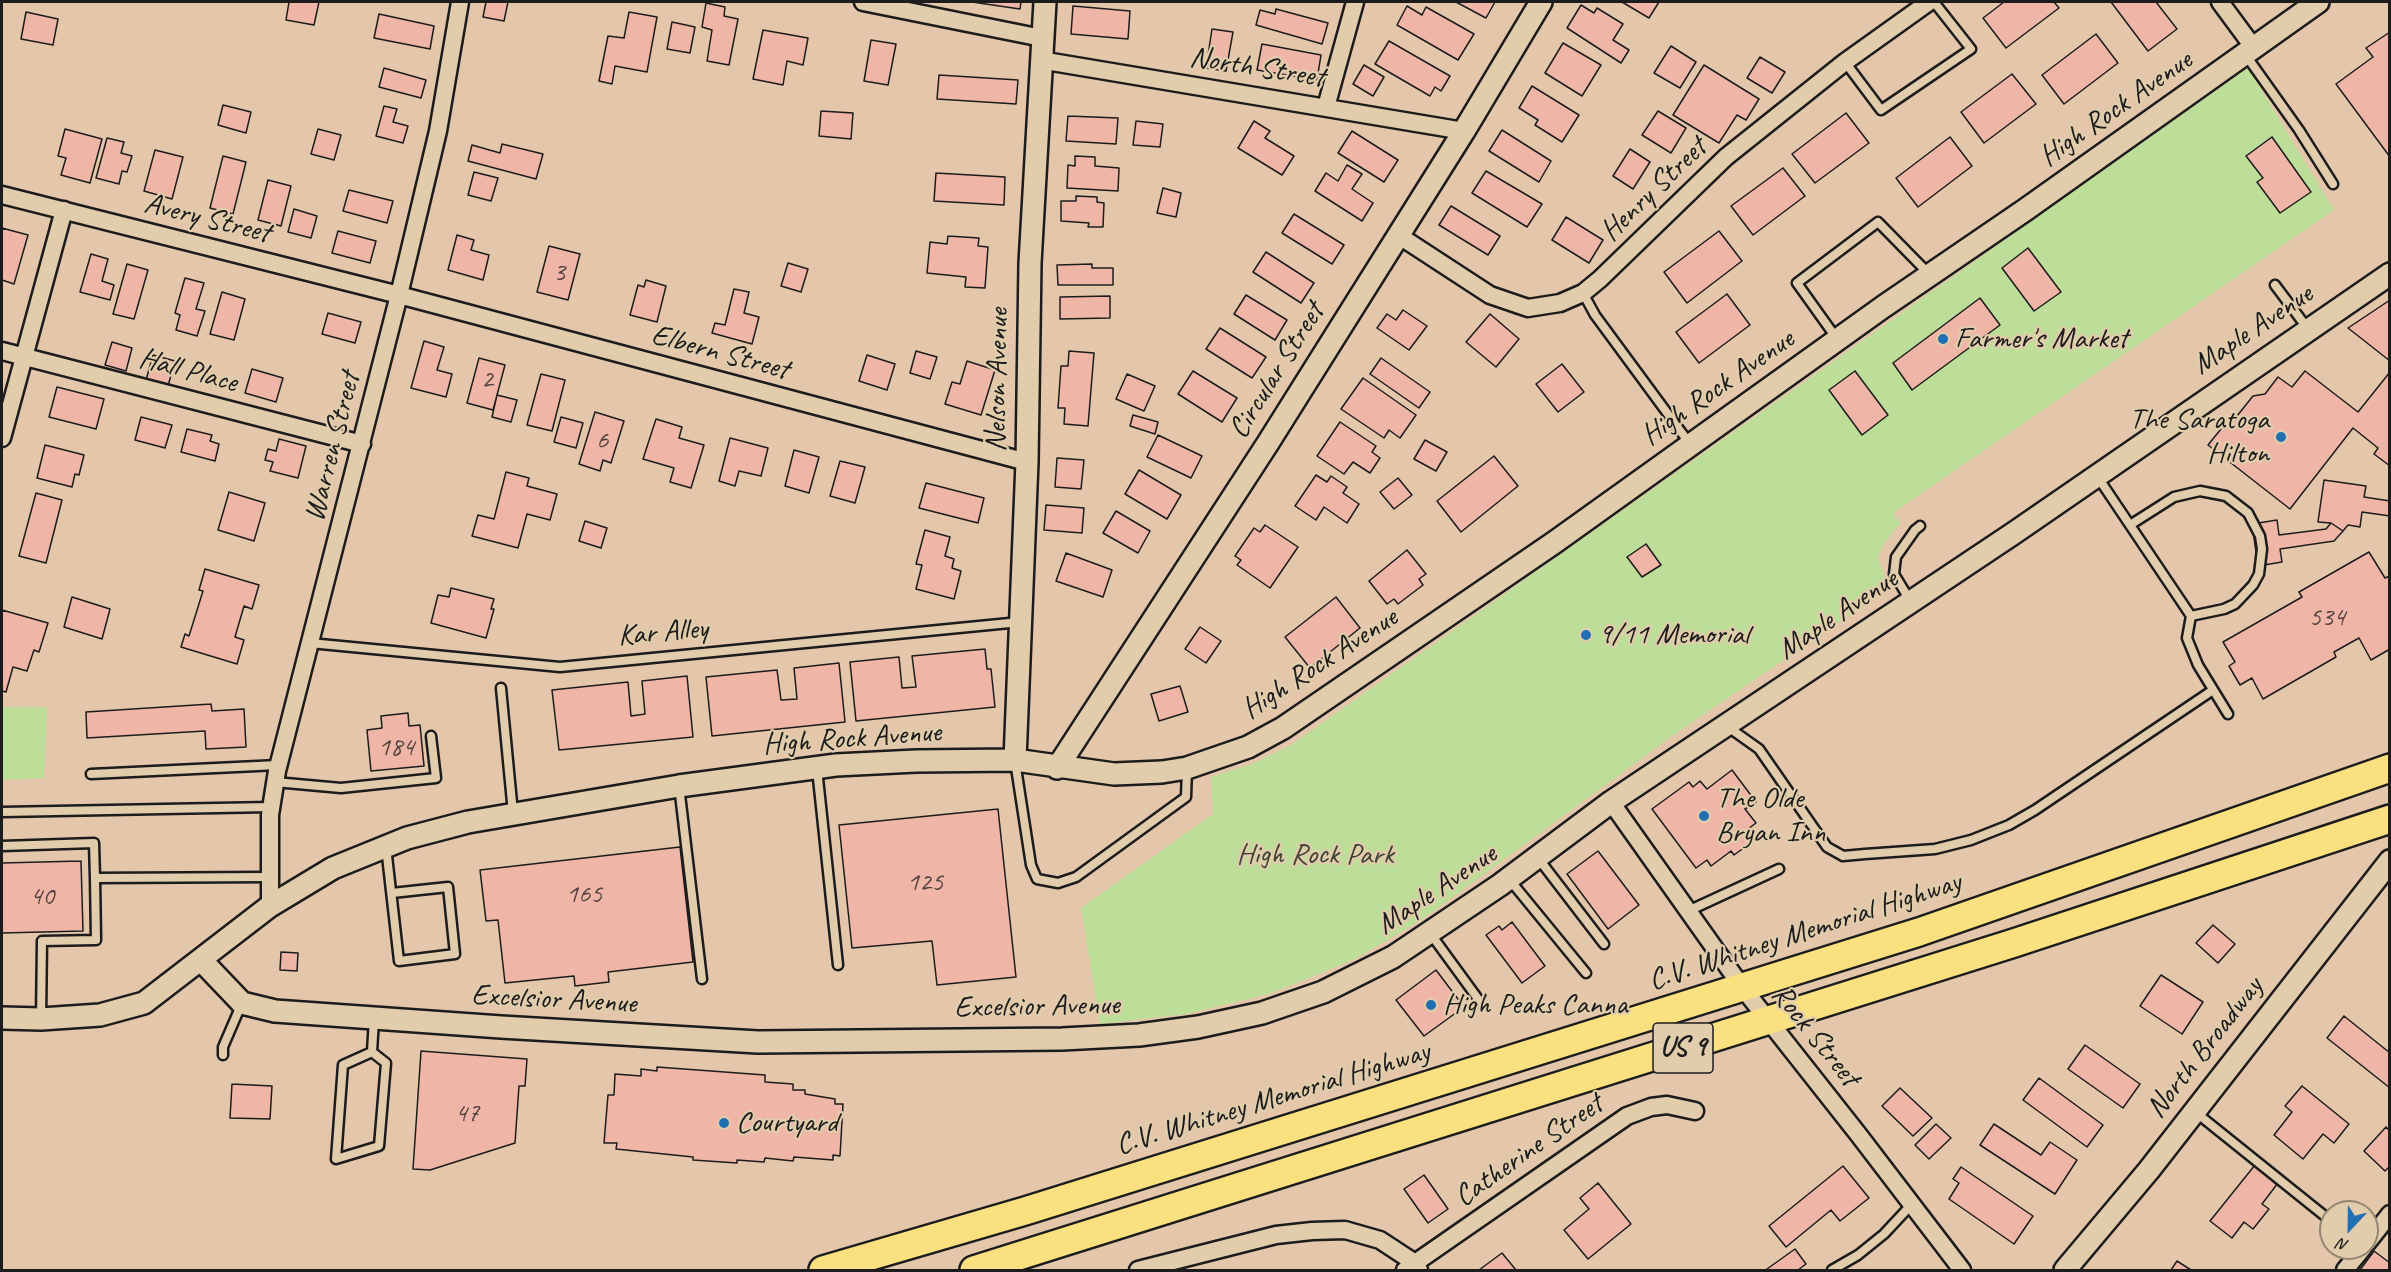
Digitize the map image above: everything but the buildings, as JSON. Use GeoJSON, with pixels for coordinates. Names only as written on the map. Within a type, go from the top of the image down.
{"type":"FeatureCollection","features":[{"type":"Feature","properties":{"kind":"highway","name":"C.V. Whitney Memorial Highway"},"geometry":{"type":"LineString","coordinates":[[823,1270],[1024,1211],[1918,933],[2390,768]]}},
{"type":"Feature","properties":{"kind":"highway","name":"US 9"},"geometry":{"type":"LineString","coordinates":[[974,1270],[2060,929],[2390,819]]}},
{"type":"Feature","properties":{"kind":"street","name":"Warren Street"},"geometry":{"type":"LineString","coordinates":[[270,906],[271,807],[277,773],[362,444],[438,131],[460,2]]}},
{"type":"Feature","properties":{"kind":"street"},"geometry":{"type":"LineString","coordinates":[[863,2],[1042,38]]}},
{"type":"Feature","properties":{"kind":"street","name":"Nelson Avenue"},"geometry":{"type":"LineString","coordinates":[[1015,760],[1027,462],[1030,263],[1045,2]]}},
{"type":"Feature","properties":{"kind":"street"},"geometry":{"type":"LineString","coordinates":[[1326,107],[1355,2]]}},
{"type":"Feature","properties":{"kind":"street","name":"Circular Street"},"geometry":{"type":"LineString","coordinates":[[1057,768],[1268,443],[1464,131],[1541,2]]}},
{"type":"Feature","properties":{"kind":"street"},"geometry":{"type":"LineString","coordinates":[[2220,2],[2249,51]]}},
{"type":"Feature","properties":{"kind":"street","name":"High Rock Avenue"},"geometry":{"type":"LineString","coordinates":[[201,960],[270,906],[333,868],[407,838],[468,822],[679,786],[817,768],[916,761],[1015,760],[1057,768],[1114,774],[1162,772],[1187,768],[1248,747],[1283,728],[1555,542],[2318,2]]}},
{"type":"Feature","properties":{"kind":"street","name":"Henry Street"},"geometry":{"type":"LineString","coordinates":[[1398,235],[1490,295],[1528,308],[1560,303],[1584,293],[1644,239],[1726,157],[1923,3]]}},
{"type":"Feature","properties":{"kind":"street","name":"North Street"},"geometry":{"type":"LineString","coordinates":[[1040,60],[1464,131]]}},
{"type":"Feature","properties":{"kind":"street","name":"Avery Street"},"geometry":{"type":"LineString","coordinates":[[2,195],[399,295]]}},
{"type":"Feature","properties":{"kind":"street"},"geometry":{"type":"LineString","coordinates":[[2,438],[64,210]]}},
{"type":"Feature","properties":{"kind":"street","name":"Maple Avenue"},"geometry":{"type":"LineString","coordinates":[[1138,1035],[1231,1020],[1295,1002],[1323,992],[1393,957],[1509,878],[1611,802],[2097,476],[2390,274]]}},
{"type":"Feature","properties":{"kind":"street","name":"Elbern Street"},"geometry":{"type":"LineString","coordinates":[[399,295],[1027,462]]}},
{"type":"Feature","properties":{"kind":"street","name":"Hall Place"},"geometry":{"type":"LineString","coordinates":[[2,351],[362,444]]}},
{"type":"Feature","properties":{"kind":"street","name":"Rock Street"},"geometry":{"type":"LineString","coordinates":[[1611,802],[1742,987],[1962,1270]]}},
{"type":"Feature","properties":{"kind":"street","name":"North Broadway"},"geometry":{"type":"LineString","coordinates":[[2065,1270],[2149,1170],[2390,861]]}},
{"type":"Feature","properties":{"kind":"street"},"geometry":{"type":"LineString","coordinates":[[2,1018],[41,1019],[99,1015],[144,1004],[201,960],[242,1003]]}},
{"type":"Feature","properties":{"kind":"street","name":"Excelsior Avenue"},"geometry":{"type":"LineString","coordinates":[[242,1003],[275,1011],[758,1042],[1062,1040],[1138,1035]]}},
{"type":"Feature","properties":{"kind":"street","name":"Catherine Street"},"geometry":{"type":"LineString","coordinates":[[1413,1268],[1628,1116],[1651,1107],[1667,1105],[1695,1111]]}},
{"type":"Feature","properties":{"kind":"street"},"geometry":{"type":"LineString","coordinates":[[2379,1228],[2390,1214]]}},
{"type":"Feature","properties":{"kind":"street"},"geometry":{"type":"LineString","coordinates":[[1138,1270],[1276,1235],[1345,1230],[1380,1240],[1413,1268]]}},
{"type":"Feature","properties":{"kind":"lane"},"geometry":{"type":"LineString","coordinates":[[1845,62],[1881,110],[1971,49],[1923,3]]}},
{"type":"Feature","properties":{"kind":"lane"},"geometry":{"type":"LineString","coordinates":[[2249,51],[2334,184]]}},
{"type":"Feature","properties":{"kind":"lane"},"geometry":{"type":"LineString","coordinates":[[1838,340],[1797,283],[1878,222],[1931,275]]}},
{"type":"Feature","properties":{"kind":"lane"},"geometry":{"type":"LineString","coordinates":[[2275,285],[2308,329]]}},
{"type":"Feature","properties":{"kind":"lane"},"geometry":{"type":"LineString","coordinates":[[1584,293],[1595,315],[1691,445]]}},
{"type":"Feature","properties":{"kind":"lane"},"geometry":{"type":"LineString","coordinates":[[2097,476],[2191,616],[2187,638],[2198,665],[2228,714]]}},
{"type":"Feature","properties":{"kind":"lane"},"geometry":{"type":"LineString","coordinates":[[2130,525],[2174,497],[2200,491],[2226,496],[2238,503],[2251,518],[2260,536],[2262,549],[2259,574],[2253,585],[2235,604],[2224,609],[2191,616]]}},
{"type":"Feature","properties":{"kind":"lane"},"geometry":{"type":"LineString","coordinates":[[1911,602],[1894,574],[1896,557],[1920,526]]}},
{"type":"Feature","properties":{"kind":"lane","name":"Kar Alley"},"geometry":{"type":"LineString","coordinates":[[310,643],[560,667],[1021,622]]}},
{"type":"Feature","properties":{"kind":"lane"},"geometry":{"type":"LineString","coordinates":[[501,688],[513,814]]}},
{"type":"Feature","properties":{"kind":"lane"},"geometry":{"type":"LineString","coordinates":[[1727,726],[1759,749],[1827,847],[1843,856],[1935,849],[1971,840],[2009,825],[2035,810],[2213,690]]}},
{"type":"Feature","properties":{"kind":"lane"},"geometry":{"type":"LineString","coordinates":[[91,774],[277,773],[341,788],[436,778],[431,736]]}},
{"type":"Feature","properties":{"kind":"lane"},"geometry":{"type":"LineString","coordinates":[[1015,760],[1031,865],[1037,879],[1058,883],[1076,877],[1186,797],[1187,768]]}},
{"type":"Feature","properties":{"kind":"lane"},"geometry":{"type":"LineString","coordinates":[[817,768],[838,966]]}},
{"type":"Feature","properties":{"kind":"lane"},"geometry":{"type":"LineString","coordinates":[[679,786],[702,979]]}},
{"type":"Feature","properties":{"kind":"lane"},"geometry":{"type":"LineString","coordinates":[[2,812],[271,807]]}},
{"type":"Feature","properties":{"kind":"lane"},"geometry":{"type":"LineString","coordinates":[[2,846],[94,843],[96,940],[42,940],[41,1019]]}},
{"type":"Feature","properties":{"kind":"lane"},"geometry":{"type":"LineString","coordinates":[[386,846],[399,961],[455,954],[448,887],[392,893]]}},
{"type":"Feature","properties":{"kind":"lane"},"geometry":{"type":"LineString","coordinates":[[1537,857],[1604,944]]}},
{"type":"Feature","properties":{"kind":"lane"},"geometry":{"type":"LineString","coordinates":[[1688,911],[1779,869]]}},
{"type":"Feature","properties":{"kind":"lane"},"geometry":{"type":"LineString","coordinates":[[95,878],[270,877]]}},
{"type":"Feature","properties":{"kind":"lane"},"geometry":{"type":"LineString","coordinates":[[1509,878],[1586,973]]}},
{"type":"Feature","properties":{"kind":"lane"},"geometry":{"type":"LineString","coordinates":[[1429,932],[1481,1003]]}},
{"type":"Feature","properties":{"kind":"lane"},"geometry":{"type":"LineString","coordinates":[[223,1055],[223,1047],[242,1003]]}},
{"type":"Feature","properties":{"kind":"lane"},"geometry":{"type":"LineString","coordinates":[[372,1052],[374,1018]]}},
{"type":"Feature","properties":{"kind":"lane"},"geometry":{"type":"LineString","coordinates":[[372,1052],[386,1062],[379,1146],[336,1159],[343,1065],[372,1052]]}},
{"type":"Feature","properties":{"kind":"lane"},"geometry":{"type":"LineString","coordinates":[[2194,1111],[2319,1211]]}},
{"type":"Feature","properties":{"kind":"lane"},"geometry":{"type":"LineString","coordinates":[[1832,1270],[1858,1255],[1884,1234],[1912,1204]]}},
{"type":"Feature","properties":{"kind":"green space","name":"High Rock Park"},"geometry":{"type":"Polygon","coordinates":[[[2248,68],[2334,210],[1893,513],[1900,523],[1883,545],[1878,559],[1886,581],[1885,591],[1672,736],[1420,921],[1353,960],[1269,994],[1186,1014],[1100,1024],[1081,908],[1213,814],[1211,777],[1252,764],[1291,745],[2248,68]]]}},
{"type":"Feature","properties":{"kind":"green space"},"geometry":{"type":"Polygon","coordinates":[[[2,707],[47,707],[44,778],[2,780],[2,707]]]}},
{"type":"Feature","properties":{"kind":"place","name":"Farmer's Market"},"geometry":{"type":"Point","coordinates":[1943,339]}},
{"type":"Feature","properties":{"kind":"place","name":"The Saratoga Hilton"},"geometry":{"type":"Point","coordinates":[2281,437]}},
{"type":"Feature","properties":{"kind":"place","name":"9/11 Memorial"},"geometry":{"type":"Point","coordinates":[1586,635]}},
{"type":"Feature","properties":{"kind":"place","name":"The Olde Bryan Inn"},"geometry":{"type":"Point","coordinates":[1704,816]}},
{"type":"Feature","properties":{"kind":"place","name":"High Peaks Canna"},"geometry":{"type":"Point","coordinates":[1431,1005]}},
{"type":"Feature","properties":{"kind":"place","name":"Courtyard"},"geometry":{"type":"Point","coordinates":[724,1123]}}]}
